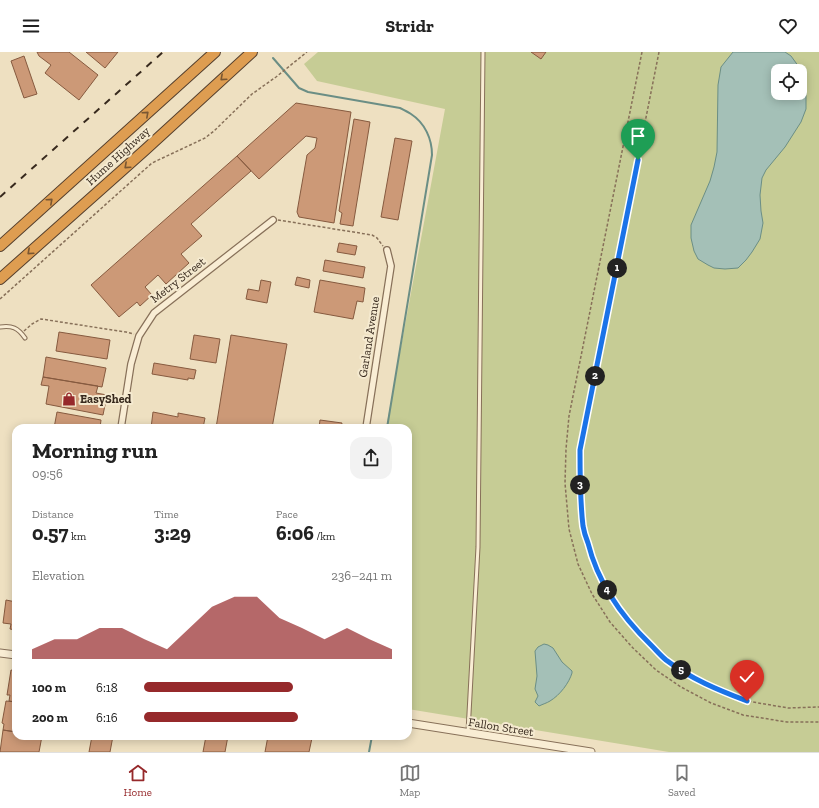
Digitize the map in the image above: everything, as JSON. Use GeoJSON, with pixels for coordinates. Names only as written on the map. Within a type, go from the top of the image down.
{"type":"FeatureCollection","features":[{"type":"Feature","properties":{"kind":"highway","name":"Hume Highway"},"geometry":{"type":"LineString","coordinates":[[0,246],[215,52]]}},
{"type":"Feature","properties":{"kind":"highway","name":"Hume Highway"},"geometry":{"type":"LineString","coordinates":[[0,279],[145,150],[252,52]]}},
{"type":"Feature","properties":{"kind":"street","name":"Metry Street"},"geometry":{"type":"LineString","coordinates":[[122,424],[131,364],[139,336],[154,313],[273,220]]}},
{"type":"Feature","properties":{"kind":"street","name":"Garland Avenue"},"geometry":{"type":"LineString","coordinates":[[367,424],[391,266],[387,250]]}},
{"type":"Feature","properties":{"kind":"street"},"geometry":{"type":"LineString","coordinates":[[0,652],[12,654]]}},
{"type":"Feature","properties":{"kind":"street","name":"Fallon Street"},"geometry":{"type":"LineString","coordinates":[[412,724],[591,752]]}},
{"type":"Feature","properties":{"kind":"lane"},"geometry":{"type":"LineString","coordinates":[[468,732],[478,546],[483,52]]}},
{"type":"Feature","properties":{"kind":"lane"},"geometry":{"type":"LineString","coordinates":[[0,327],[6,326],[19,330],[25,338]]}},
{"type":"Feature","properties":{"kind":"path"},"geometry":{"type":"LineString","coordinates":[[0,299],[152,163],[205,138],[252,94],[307,52]]}},
{"type":"Feature","properties":{"kind":"path"},"geometry":{"type":"LineString","coordinates":[[642,52],[570,416],[566,449],[565,483],[569,529],[578,564],[592,594],[610,622],[633,648],[656,670],[681,687],[711,703],[743,716],[787,722],[819,722]]}},
{"type":"Feature","properties":{"kind":"path"},"geometry":{"type":"LineString","coordinates":[[659,52],[580,450],[580,483],[583,527],[592,559],[605,587],[622,614],[665,659],[689,675],[717,690],[747,701],[788,708],[819,707]]}},
{"type":"Feature","properties":{"kind":"path"},"geometry":{"type":"LineString","coordinates":[[273,220],[372,235],[377,238],[387,250]]}},
{"type":"Feature","properties":{"kind":"path"},"geometry":{"type":"LineString","coordinates":[[22,333],[32,324],[41,319],[126,332]]}},
{"type":"Feature","properties":{"kind":"green space"},"geometry":{"type":"Polygon","coordinates":[[[318,52],[819,52],[819,752],[669,752],[412,710],[412,424],[387,424],[445,109],[317,81],[304,64],[318,52]]]}},
{"type":"Feature","properties":{"kind":"water"},"geometry":{"type":"Polygon","coordinates":[[[733,52],[785,52],[791,56],[797,64],[771,64],[771,100],[806,100],[806,109],[801,122],[785,147],[766,170],[762,178],[760,195],[763,223],[760,239],[746,260],[738,268],[725,269],[714,268],[698,259],[694,251],[691,238],[691,225],[710,181],[717,152],[718,85],[721,67],[733,52]]]}},
{"type":"Feature","properties":{"kind":"water"},"geometry":{"type":"Polygon","coordinates":[[[544,644],[553,648],[562,662],[572,671],[572,673],[566,685],[557,696],[549,702],[539,706],[535,702],[538,696],[535,689],[537,676],[535,651],[538,647],[544,644]]]}},
{"type":"Feature","properties":{"kind":"building"},"geometry":{"type":"Polygon","coordinates":[[[37,52],[69,52],[98,75],[79,100],[45,73],[51,65],[39,56],[37,52]]]}},
{"type":"Feature","properties":{"kind":"building"},"geometry":{"type":"Polygon","coordinates":[[[86,52],[118,52],[105,68],[86,52]]]}},
{"type":"Feature","properties":{"kind":"building"},"geometry":{"type":"Polygon","coordinates":[[[531,52],[546,52],[541,59],[531,52]]]}},
{"type":"Feature","properties":{"kind":"building"},"geometry":{"type":"Polygon","coordinates":[[[24,56],[37,94],[24,98],[11,61],[24,56]]]}},
{"type":"Feature","properties":{"kind":"building"},"geometry":{"type":"Polygon","coordinates":[[[296,103],[351,112],[334,223],[299,217],[297,212],[307,155],[315,148],[317,138],[306,136],[259,179],[237,156],[296,103]]]}},
{"type":"Feature","properties":{"kind":"building"},"geometry":{"type":"Polygon","coordinates":[[[354,119],[370,122],[353,226],[340,224],[342,213],[339,211],[354,119]]]}},
{"type":"Feature","properties":{"kind":"building"},"geometry":{"type":"Polygon","coordinates":[[[395,138],[412,141],[398,220],[381,217],[395,138]]]}},
{"type":"Feature","properties":{"kind":"building"},"geometry":{"type":"Polygon","coordinates":[[[237,156],[251,171],[191,224],[202,236],[181,254],[189,263],[166,284],[158,275],[145,287],[152,295],[140,306],[137,302],[119,317],[91,285],[237,156]]]}},
{"type":"Feature","properties":{"kind":"building"},"geometry":{"type":"Polygon","coordinates":[[[339,243],[357,246],[355,255],[337,252],[339,243]]]}},
{"type":"Feature","properties":{"kind":"building"},"geometry":{"type":"Polygon","coordinates":[[[325,260],[365,267],[363,278],[323,271],[325,260]]]}},
{"type":"Feature","properties":{"kind":"building"},"geometry":{"type":"Polygon","coordinates":[[[297,277],[310,280],[309,288],[295,285],[297,277]]]}},
{"type":"Feature","properties":{"kind":"building"},"geometry":{"type":"Polygon","coordinates":[[[261,280],[271,282],[267,303],[246,299],[248,289],[259,291],[261,280]]]}},
{"type":"Feature","properties":{"kind":"building"},"geometry":{"type":"Polygon","coordinates":[[[320,280],[365,288],[363,302],[357,301],[353,319],[314,312],[320,280]]]}},
{"type":"Feature","properties":{"kind":"building"},"geometry":{"type":"Polygon","coordinates":[[[59,332],[110,340],[107,359],[56,351],[59,332]]]}},
{"type":"Feature","properties":{"kind":"building"},"geometry":{"type":"Polygon","coordinates":[[[194,335],[220,339],[216,363],[190,359],[194,335]]]}},
{"type":"Feature","properties":{"kind":"building"},"geometry":{"type":"Polygon","coordinates":[[[231,335],[287,344],[273,424],[217,424],[231,335]]]}},
{"type":"Feature","properties":{"kind":"building"},"geometry":{"type":"Polygon","coordinates":[[[46,357],[106,368],[102,387],[43,377],[46,357]]]}},
{"type":"Feature","properties":{"kind":"building"},"geometry":{"type":"Polygon","coordinates":[[[154,363],[196,370],[194,379],[188,378],[188,380],[152,374],[154,363]]]}},
{"type":"Feature","properties":{"kind":"building"},"geometry":{"type":"Polygon","coordinates":[[[43,377],[98,386],[96,393],[107,395],[103,415],[46,404],[49,386],[41,385],[43,377]]]}},
{"type":"Feature","properties":{"kind":"building"},"geometry":{"type":"Polygon","coordinates":[[[57,412],[101,420],[100,424],[55,424],[57,412]]]}},
{"type":"Feature","properties":{"kind":"building"},"geometry":{"type":"Polygon","coordinates":[[[153,412],[178,417],[178,413],[205,418],[204,424],[152,424],[153,412]]]}},
{"type":"Feature","properties":{"kind":"building"},"geometry":{"type":"Polygon","coordinates":[[[320,420],[342,423],[342,424],[320,424],[320,420]]]}},
{"type":"Feature","properties":{"kind":"building"},"geometry":{"type":"Polygon","coordinates":[[[6,600],[12,601],[12,629],[10,629],[11,624],[3,623],[6,600]]]}},
{"type":"Feature","properties":{"kind":"building"},"geometry":{"type":"Polygon","coordinates":[[[11,670],[12,701],[9,701],[10,695],[7,695],[11,670]]]}},
{"type":"Feature","properties":{"kind":"building"},"geometry":{"type":"Polygon","coordinates":[[[6,701],[12,702],[12,731],[3,730],[4,724],[2,723],[6,701]]]}},
{"type":"Feature","properties":{"kind":"building"},"geometry":{"type":"Polygon","coordinates":[[[3,730],[12,731],[12,740],[41,740],[39,752],[0,752],[3,730]]]}},
{"type":"Feature","properties":{"kind":"building"},"geometry":{"type":"Polygon","coordinates":[[[91,740],[112,740],[110,752],[89,752],[91,740]]]}},
{"type":"Feature","properties":{"kind":"building"},"geometry":{"type":"Polygon","coordinates":[[[205,740],[227,740],[225,752],[203,752],[205,740]]]}},
{"type":"Feature","properties":{"kind":"building"},"geometry":{"type":"Polygon","coordinates":[[[267,740],[312,740],[309,752],[265,752],[267,740]]]}},
{"type":"Feature","properties":{"kind":"waterway"},"geometry":{"type":"LineString","coordinates":[[273,58],[299,88],[308,92],[400,108],[411,114],[420,122],[427,132],[431,143],[432,155],[388,424]]}},
{"type":"Feature","properties":{"kind":"waterway"},"geometry":{"type":"LineString","coordinates":[[369,752],[371,740]]}},
{"type":"Feature","properties":{"kind":"railway"},"geometry":{"type":"LineString","coordinates":[[0,197],[163,52]]}},
{"type":"Feature","properties":{"kind":"place","name":"EasyShed"},"geometry":{"type":"Point","coordinates":[69,399]}},
{"type":"Feature","properties":{"kind":"route"},"geometry":{"type":"LineString","coordinates":[[638,160],[580,450],[580,483],[583,527],[592,559],[605,587],[622,614],[644,638],[665,659],[689,675],[717,690],[747,701]]}}]}
